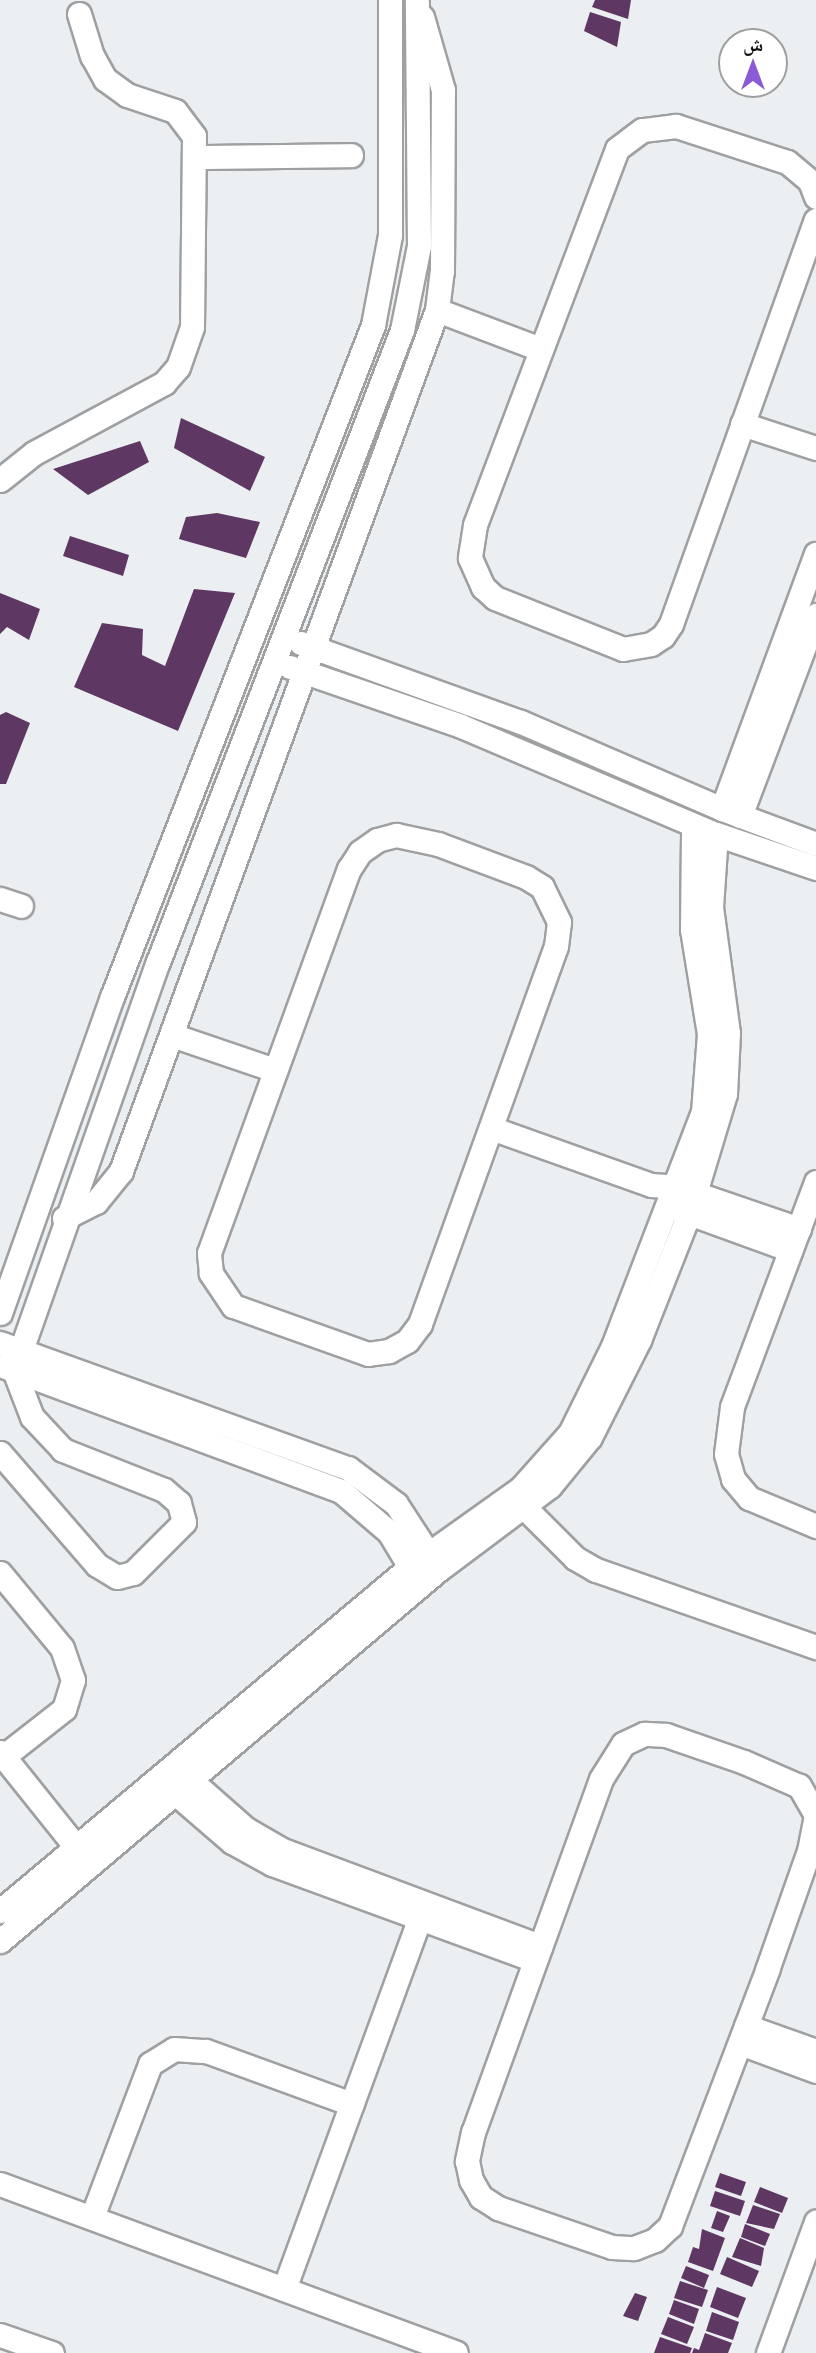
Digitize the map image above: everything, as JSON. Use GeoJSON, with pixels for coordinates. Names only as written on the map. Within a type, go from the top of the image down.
{"type":"FeatureCollection","features":[{"type":"Feature","properties":{"kind":"street"},"geometry":{"type":"LineString","coordinates":[[0,1314],[112,997],[373,325],[390,235],[390,0]]}},
{"type":"Feature","properties":{"kind":"street"},"geometry":{"type":"LineString","coordinates":[[64,1218],[96,1202],[121,1171],[437,310],[442,271],[443,90],[440,67],[417,2]]}},
{"type":"Feature","properties":{"kind":"street"},"geometry":{"type":"LineString","coordinates":[[0,1453],[97,1564],[117,1577],[133,1573],[184,1522],[179,1503],[164,1490],[73,1457],[57,1446],[32,1417],[8,1357],[64,1218],[274,660],[402,330],[416,275],[421,217],[417,2]]}},
{"type":"Feature","properties":{"kind":"street"},"geometry":{"type":"LineString","coordinates":[[0,480],[34,453],[156,389],[177,367],[194,312],[197,157],[190,127],[175,111],[127,95],[105,79],[92,56],[79,14]]}},
{"type":"Feature","properties":{"kind":"street"},"geometry":{"type":"LineString","coordinates":[[816,197],[810,181],[787,162],[676,126],[642,130],[628,138],[609,163],[475,525],[470,558],[479,580],[495,598],[609,645],[637,649],[651,645],[671,624],[816,220]]}},
{"type":"Feature","properties":{"kind":"street"},"geometry":{"type":"LineString","coordinates":[[197,157],[351,155]]}},
{"type":"Feature","properties":{"kind":"street"},"geometry":{"type":"LineString","coordinates":[[437,310],[540,349]]}},
{"type":"Feature","properties":{"kind":"street"},"geometry":{"type":"LineString","coordinates":[[742,424],[816,448]]}},
{"type":"Feature","properties":{"kind":"street"},"geometry":{"type":"LineString","coordinates":[[731,813],[816,554]]}},
{"type":"Feature","properties":{"kind":"street"},"geometry":{"type":"LineString","coordinates":[[731,813],[816,615]]}},
{"type":"Feature","properties":{"kind":"street"},"geometry":{"type":"LineString","coordinates":[[274,660],[304,673],[461,726],[693,825],[810,866],[814,843],[731,813],[521,722],[313,648],[284,635]]}},
{"type":"Feature","properties":{"kind":"street"},"geometry":{"type":"LineString","coordinates":[[636,799],[646,777]]}},
{"type":"Feature","properties":{"kind":"street"},"geometry":{"type":"LineString","coordinates":[[434,1561],[525,1508],[571,1462],[607,1410],[683,1200],[703,1112],[710,1060],[692,929],[693,825]]}},
{"type":"Feature","properties":{"kind":"street"},"geometry":{"type":"LineString","coordinates":[[0,1911],[76,1847],[434,1561],[521,1488],[570,1433],[719,1123],[728,1063],[711,906],[716,834]]}},
{"type":"Feature","properties":{"kind":"street"},"geometry":{"type":"LineString","coordinates":[[396,835],[416,838],[526,877],[542,887],[559,922],[556,946],[491,1128],[420,1324],[407,1341],[389,1351],[368,1353],[233,1306],[211,1273],[213,1239],[349,869],[360,852],[377,840],[396,835]]}},
{"type":"Feature","properties":{"kind":"street"},"geometry":{"type":"LineString","coordinates":[[172,1035],[275,1070]]}},
{"type":"Feature","properties":{"kind":"street"},"geometry":{"type":"LineString","coordinates":[[491,1128],[795,1239]]}},
{"type":"Feature","properties":{"kind":"street"},"geometry":{"type":"LineString","coordinates":[[816,1182],[732,1407],[726,1454],[733,1479],[749,1499],[816,1526]]}},
{"type":"Feature","properties":{"kind":"street"},"geometry":{"type":"LineString","coordinates":[[8,1357],[385,1492],[434,1561]]}},
{"type":"Feature","properties":{"kind":"street"},"geometry":{"type":"LineString","coordinates":[[335,1475],[374,1515],[416,1576]]}},
{"type":"Feature","properties":{"kind":"street"},"geometry":{"type":"LineString","coordinates":[[525,1508],[575,1558],[596,1570],[816,1647]]}},
{"type":"Feature","properties":{"kind":"street"},"geometry":{"type":"LineString","coordinates":[[0,1573],[62,1648],[73,1680],[64,1709],[2,1754],[76,1847]]}},
{"type":"Feature","properties":{"kind":"street"},"geometry":{"type":"LineString","coordinates":[[0,1941],[182,1785],[416,1576]]}},
{"type":"Feature","properties":{"kind":"street"},"geometry":{"type":"LineString","coordinates":[[644,1734],[666,1735],[744,1762],[799,1786],[816,1815],[809,1851],[681,2207],[670,2226],[655,2240],[634,2248],[612,2247],[498,2208],[481,2197],[471,2180],[467,2161],[601,1779],[622,1744],[644,1734]]}},
{"type":"Feature","properties":{"kind":"street"},"geometry":{"type":"LineString","coordinates":[[182,1785],[248,1853],[317,1872],[538,1953]]}},
{"type":"Feature","properties":{"kind":"street"},"geometry":{"type":"LineString","coordinates":[[317,1872],[419,1920],[538,1953]]}},
{"type":"Feature","properties":{"kind":"street"},"geometry":{"type":"LineString","coordinates":[[284,2288],[419,1920]]}},
{"type":"Feature","properties":{"kind":"street"},"geometry":{"type":"LineString","coordinates":[[743,2035],[816,2051]]}},
{"type":"Feature","properties":{"kind":"street"},"geometry":{"type":"LineString","coordinates":[[743,2035],[816,2071]]}},
{"type":"Feature","properties":{"kind":"street"},"geometry":{"type":"LineString","coordinates":[[92,2217],[150,2064],[174,2049],[206,2051],[352,2104]]}},
{"type":"Feature","properties":{"kind":"street"},"geometry":{"type":"LineString","coordinates":[[0,2184],[456,2353]]}},
{"type":"Feature","properties":{"kind":"street"},"geometry":{"type":"LineString","coordinates":[[768,2353],[816,2222]]}},
{"type":"Feature","properties":{"kind":"street"},"geometry":{"type":"LineString","coordinates":[[0,2335],[52,2353]]}},
{"type":"Feature","properties":{"kind":"building"},"geometry":{"type":"Polygon","coordinates":[[[595,0],[631,0],[628,19],[592,7],[595,0]]]}},
{"type":"Feature","properties":{"kind":"building"},"geometry":{"type":"Polygon","coordinates":[[[590,12],[621,22],[617,47],[584,31],[590,12]]]}},
{"type":"Feature","properties":{"kind":"building"},"geometry":{"type":"Polygon","coordinates":[[[181,418],[265,457],[250,491],[174,448],[181,418]]]}},
{"type":"Feature","properties":{"kind":"building"},"geometry":{"type":"Polygon","coordinates":[[[140,441],[149,462],[88,495],[53,469],[140,441]]]}},
{"type":"Feature","properties":{"kind":"building"},"geometry":{"type":"Polygon","coordinates":[[[217,513],[260,522],[246,558],[179,539],[186,517],[217,513]]]}},
{"type":"Feature","properties":{"kind":"building"},"geometry":{"type":"Polygon","coordinates":[[[70,536],[129,555],[123,576],[63,556],[70,536]]]}},
{"type":"Feature","properties":{"kind":"building"},"geometry":{"type":"Polygon","coordinates":[[[194,589],[235,593],[178,731],[74,687],[102,623],[143,629],[142,655],[165,666],[194,589]]]}},
{"type":"Feature","properties":{"kind":"building"},"geometry":{"type":"Polygon","coordinates":[[[0,593],[40,609],[29,640],[7,627],[0,634],[0,593]]]}},
{"type":"Feature","properties":{"kind":"building"},"geometry":{"type":"Polygon","coordinates":[[[6,712],[30,723],[6,784],[0,784],[0,715],[6,712]]]}},
{"type":"Feature","properties":{"kind":"building"},"geometry":{"type":"Polygon","coordinates":[[[720,2173],[746,2182],[741,2196],[715,2187],[720,2173]]]}},
{"type":"Feature","properties":{"kind":"building"},"geometry":{"type":"Polygon","coordinates":[[[760,2187],[788,2198],[782,2213],[754,2202],[760,2187]]]}},
{"type":"Feature","properties":{"kind":"building"},"geometry":{"type":"Polygon","coordinates":[[[715,2191],[745,2201],[740,2216],[710,2206],[715,2191]]]}},
{"type":"Feature","properties":{"kind":"building"},"geometry":{"type":"Polygon","coordinates":[[[753,2205],[780,2214],[774,2229],[746,2223],[753,2205]]]}},
{"type":"Feature","properties":{"kind":"building"},"geometry":{"type":"Polygon","coordinates":[[[717,2211],[730,2216],[723,2232],[711,2228],[717,2211]]]}},
{"type":"Feature","properties":{"kind":"building"},"geometry":{"type":"Polygon","coordinates":[[[745,2224],[770,2234],[765,2246],[741,2237],[745,2224]]]}},
{"type":"Feature","properties":{"kind":"building"},"geometry":{"type":"Polygon","coordinates":[[[702,2229],[725,2238],[713,2271],[688,2262],[693,2247],[699,2249],[702,2229]]]}},
{"type":"Feature","properties":{"kind":"building"},"geometry":{"type":"Polygon","coordinates":[[[740,2238],[764,2248],[761,2266],[732,2257],[740,2238]]]}},
{"type":"Feature","properties":{"kind":"building"},"geometry":{"type":"Polygon","coordinates":[[[727,2257],[759,2271],[752,2287],[720,2274],[727,2257]]]}},
{"type":"Feature","properties":{"kind":"building"},"geometry":{"type":"Polygon","coordinates":[[[686,2266],[709,2275],[704,2288],[681,2278],[686,2266]]]}},
{"type":"Feature","properties":{"kind":"building"},"geometry":{"type":"Polygon","coordinates":[[[680,2281],[708,2290],[702,2307],[674,2298],[680,2281]]]}},
{"type":"Feature","properties":{"kind":"building"},"geometry":{"type":"Polygon","coordinates":[[[717,2287],[746,2298],[738,2318],[710,2307],[717,2287]]]}},
{"type":"Feature","properties":{"kind":"building"},"geometry":{"type":"Polygon","coordinates":[[[635,2293],[647,2297],[638,2321],[623,2316],[635,2293]]]}},
{"type":"Feature","properties":{"kind":"building"},"geometry":{"type":"Polygon","coordinates":[[[674,2300],[699,2309],[694,2324],[669,2314],[674,2300]]]}},
{"type":"Feature","properties":{"kind":"building"},"geometry":{"type":"Polygon","coordinates":[[[712,2312],[739,2322],[733,2340],[706,2331],[712,2312]]]}},
{"type":"Feature","properties":{"kind":"building"},"geometry":{"type":"Polygon","coordinates":[[[668,2317],[694,2327],[687,2344],[661,2334],[668,2317]]]}},
{"type":"Feature","properties":{"kind":"building"},"geometry":{"type":"Polygon","coordinates":[[[705,2333],[732,2343],[728,2353],[692,2353],[694,2348],[699,2350],[705,2333]]]}},
{"type":"Feature","properties":{"kind":"building"},"geometry":{"type":"Polygon","coordinates":[[[660,2337],[692,2348],[690,2353],[654,2353],[660,2337]]]}}]}
